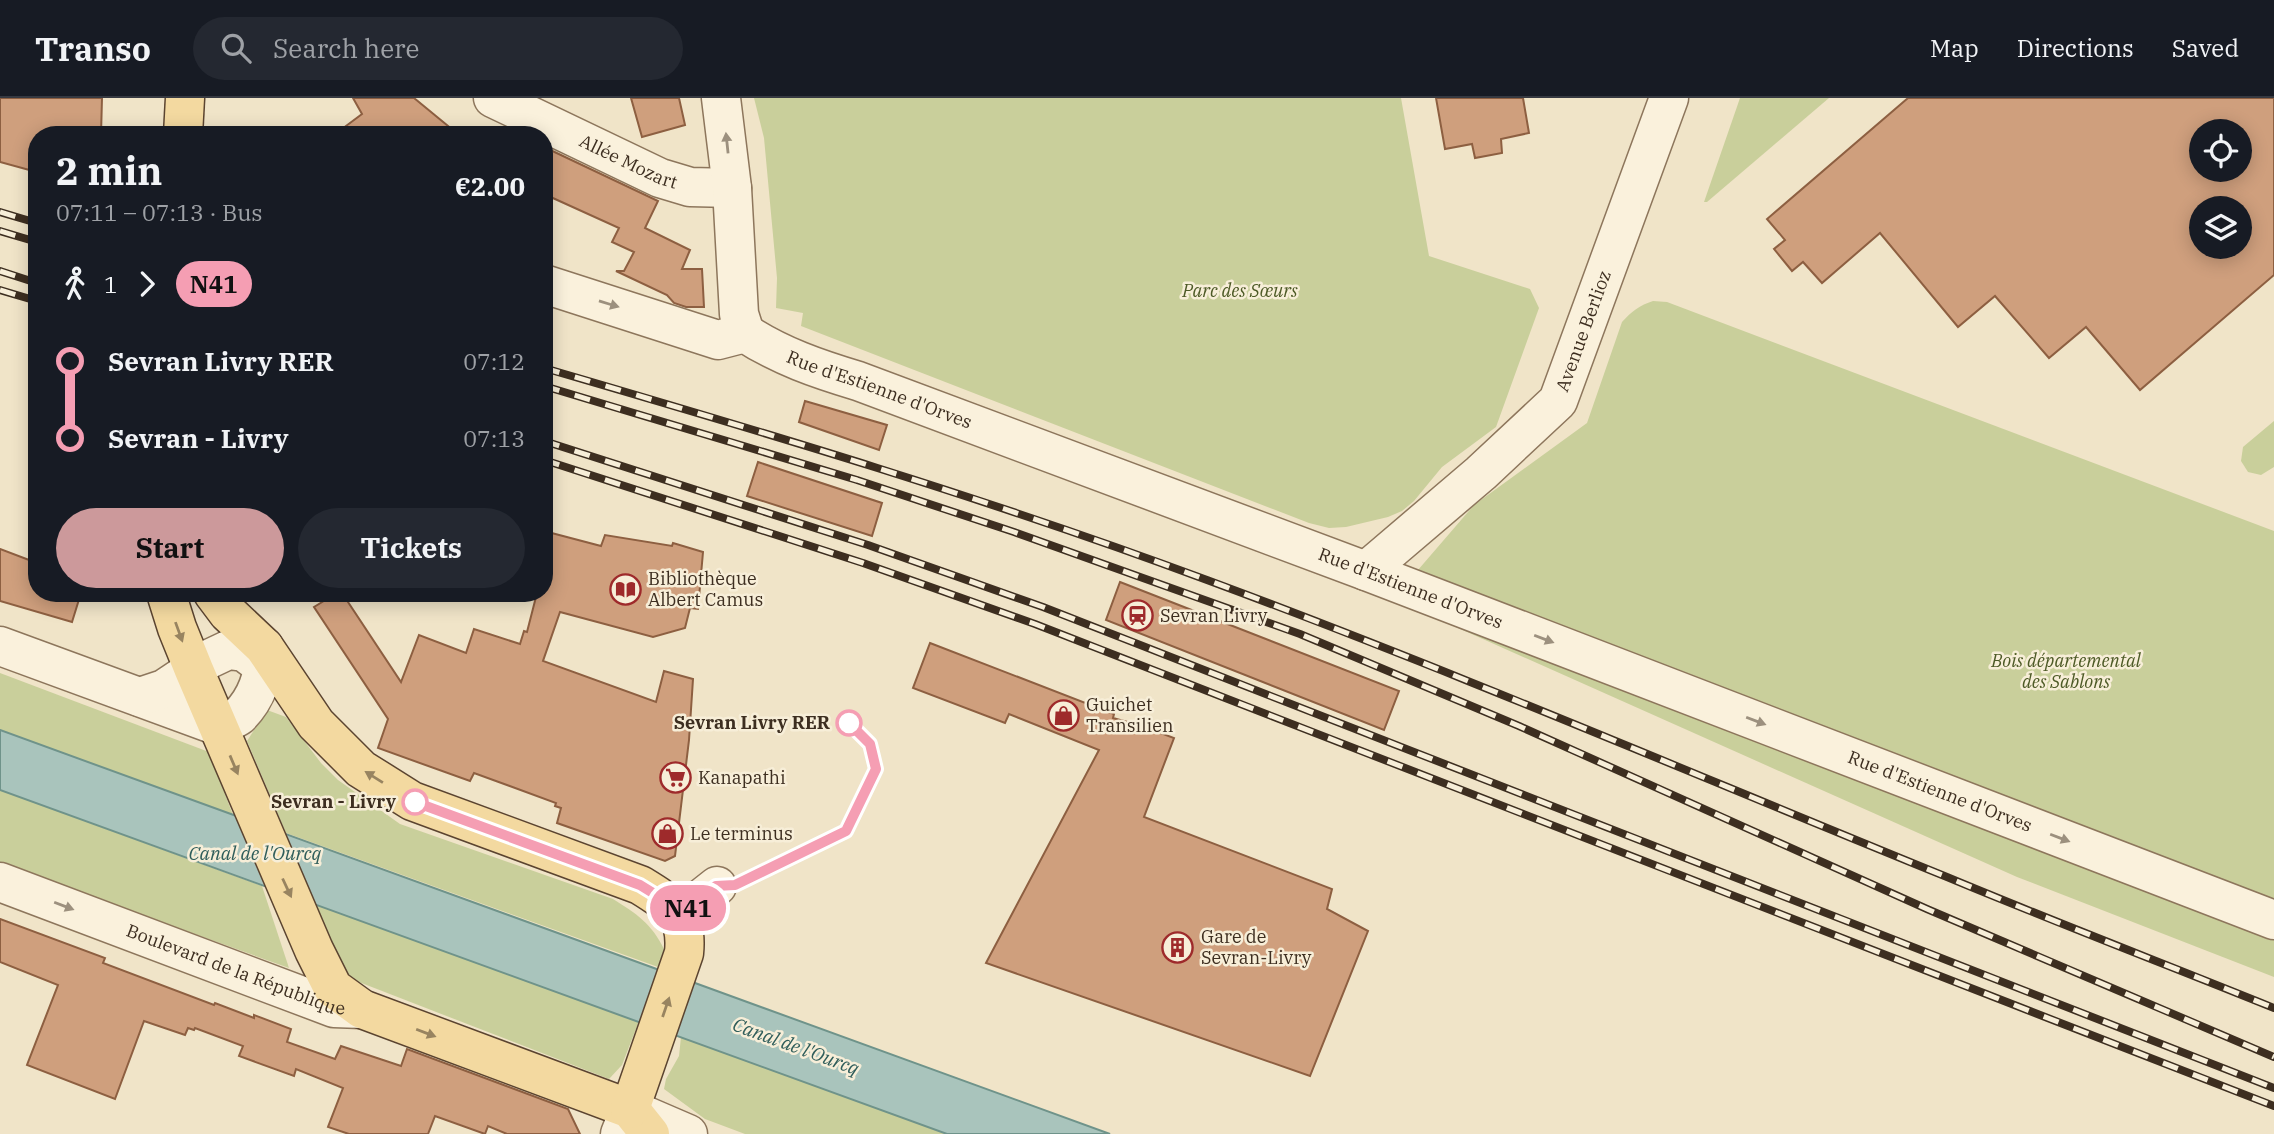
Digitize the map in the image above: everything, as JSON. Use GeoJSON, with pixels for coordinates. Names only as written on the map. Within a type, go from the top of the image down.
{"type":"FeatureCollection","features":[{"type":"Feature","properties":{"kind":"main road"},"geometry":{"type":"LineString","coordinates":[[183,126],[185,98]]}},
{"type":"Feature","properties":{"kind":"main road"},"geometry":{"type":"LineString","coordinates":[[169,602],[194,670],[314,950],[333,988],[362,1009]]}},
{"type":"Feature","properties":{"kind":"main road"},"geometry":{"type":"LineString","coordinates":[[220,602],[273,666],[316,724],[361,769],[412,801],[640,885],[666,901],[679,916],[686,933],[684,953],[647,1060],[634,1126]]}},
{"type":"Feature","properties":{"kind":"main road","name":"Boulevard de la République"},"geometry":{"type":"LineString","coordinates":[[362,1009],[634,1126]]}},
{"type":"Feature","properties":{"kind":"street","name":"Allée Mozart"},"geometry":{"type":"LineString","coordinates":[[493,98],[551,126]]}},
{"type":"Feature","properties":{"kind":"street"},"geometry":{"type":"LineString","coordinates":[[553,287],[718,340],[745,333],[739,314],[732,188],[721,98]]}},
{"type":"Feature","properties":{"kind":"street","name":"Avenue Berlioz"},"geometry":{"type":"LineString","coordinates":[[1366,571],[1481,474],[1558,401],[1669,98]]}},
{"type":"Feature","properties":{"kind":"street","name":"Allée Mozart"},"geometry":{"type":"LineString","coordinates":[[553,127],[660,178],[690,187],[732,188]]}},
{"type":"Feature","properties":{"kind":"street","name":"Rue d'Estienne d'Orves"},"geometry":{"type":"LineString","coordinates":[[745,333],[811,367],[858,381],[1366,571],[2274,920]]}},
{"type":"Feature","properties":{"kind":"street"},"geometry":{"type":"LineString","coordinates":[[0,646],[218,726],[238,717],[273,666],[244,653],[228,650],[209,659],[164,689],[140,697]]}},
{"type":"Feature","properties":{"kind":"street","name":"Boulevard de la République"},"geometry":{"type":"LineString","coordinates":[[0,882],[334,1008],[362,1009]]}},
{"type":"Feature","properties":{"kind":"street"},"geometry":{"type":"LineString","coordinates":[[679,916],[716,886]]}},
{"type":"Feature","properties":{"kind":"street"},"geometry":{"type":"LineString","coordinates":[[634,1126],[688,1134]]}},
{"type":"Feature","properties":{"kind":"green space","name":"Parc des Sœurs"},"geometry":{"type":"Polygon","coordinates":[[[754,98],[1401,98],[1429,256],[1530,289],[1539,308],[1496,427],[1442,467],[1414,501],[1402,511],[1346,527],[1329,528],[1309,523],[801,326],[803,313],[776,308],[777,278],[764,138],[754,98]]]}},
{"type":"Feature","properties":{"kind":"green space"},"geometry":{"type":"Polygon","coordinates":[[[1740,98],[1829,98],[1704,202],[1740,98]]]}},
{"type":"Feature","properties":{"kind":"green space","name":"Bois départemental des Sablons"},"geometry":{"type":"Polygon","coordinates":[[[1653,301],[1667,302],[2274,531],[2274,977],[2017,877],[1393,599],[1474,505],[1587,423],[1622,322],[1636,309],[1653,301]]]}},
{"type":"Feature","properties":{"kind":"green space"},"geometry":{"type":"Polygon","coordinates":[[[2274,421],[2274,467],[2261,475],[2248,472],[2241,461],[2243,447],[2274,421]]]}},
{"type":"Feature","properties":{"kind":"green space"},"geometry":{"type":"Polygon","coordinates":[[[0,673],[209,752],[233,815],[0,730],[0,673]]]}},
{"type":"Feature","properties":{"kind":"green space"},"geometry":{"type":"Polygon","coordinates":[[[267,710],[286,717],[321,763],[338,780],[400,824],[622,904],[643,920],[659,940],[664,949],[658,967],[286,833],[247,741],[267,710]]]}},
{"type":"Feature","properties":{"kind":"green space"},"geometry":{"type":"Polygon","coordinates":[[[0,790],[262,886],[289,968],[0,864],[0,790]]]}},
{"type":"Feature","properties":{"kind":"green space"},"geometry":{"type":"Polygon","coordinates":[[[315,904],[639,1021],[622,1065],[609,1079],[346,977],[315,904]]]}},
{"type":"Feature","properties":{"kind":"green space"},"geometry":{"type":"Polygon","coordinates":[[[681,1037],[947,1134],[745,1134],[705,1119],[664,1089],[666,1079],[679,1056],[681,1037]]]}},
{"type":"Feature","properties":{"kind":"water","name":"Canal de l'Ourcq"},"geometry":{"type":"Polygon","coordinates":[[[0,730],[1110,1134],[947,1134],[0,790],[0,730]]]}},
{"type":"Feature","properties":{"kind":"building"},"geometry":{"type":"Polygon","coordinates":[[[0,98],[102,98],[101,126],[28,126],[28,170],[0,162],[0,98]]]}},
{"type":"Feature","properties":{"kind":"building"},"geometry":{"type":"Polygon","coordinates":[[[353,98],[414,98],[448,126],[346,126],[362,114],[353,98]]]}},
{"type":"Feature","properties":{"kind":"building"},"geometry":{"type":"Polygon","coordinates":[[[631,98],[679,98],[685,125],[642,137],[631,98]]]}},
{"type":"Feature","properties":{"kind":"building"},"geometry":{"type":"Polygon","coordinates":[[[1436,98],[1523,98],[1529,133],[1501,139],[1502,153],[1475,158],[1472,144],[1445,149],[1436,98]]]}},
{"type":"Feature","properties":{"kind":"building"},"geometry":{"type":"Polygon","coordinates":[[[1908,98],[2274,98],[2274,275],[2140,390],[2086,327],[2049,358],[1995,296],[1958,327],[1880,233],[1822,283],[1803,262],[1792,271],[1774,249],[1785,240],[1767,219],[1908,98]]]}},
{"type":"Feature","properties":{"kind":"building"},"geometry":{"type":"Polygon","coordinates":[[[553,151],[658,201],[645,228],[690,250],[682,269],[702,269],[704,307],[686,307],[674,303],[667,295],[616,271],[624,271],[634,252],[612,242],[619,228],[553,198],[553,151]]]}},
{"type":"Feature","properties":{"kind":"building"},"geometry":{"type":"Polygon","coordinates":[[[805,401],[887,425],[879,450],[799,422],[805,401]]]}},
{"type":"Feature","properties":{"kind":"building"},"geometry":{"type":"Polygon","coordinates":[[[758,462],[882,503],[872,536],[747,496],[758,462]]]}},
{"type":"Feature","properties":{"kind":"building"},"geometry":{"type":"Polygon","coordinates":[[[553,533],[601,546],[605,535],[672,546],[673,543],[703,552],[698,609],[690,608],[685,628],[653,637],[560,612],[543,661],[656,702],[664,671],[693,679],[689,740],[675,856],[665,861],[557,823],[561,808],[555,806],[556,803],[474,773],[470,781],[378,748],[388,719],[314,607],[322,602],[348,602],[401,682],[419,635],[466,653],[474,629],[520,644],[524,631],[527,632],[535,602],[553,602],[553,533]]]}},
{"type":"Feature","properties":{"kind":"building"},"geometry":{"type":"Polygon","coordinates":[[[0,549],[28,560],[28,602],[78,602],[72,622],[0,601],[0,549]]]}},
{"type":"Feature","properties":{"kind":"building"},"geometry":{"type":"Polygon","coordinates":[[[1120,582],[1399,691],[1384,730],[1106,620],[1120,582]]]}},
{"type":"Feature","properties":{"kind":"building","name":"Gare de Sevran-Livry"},"geometry":{"type":"Polygon","coordinates":[[[930,643],[1114,714],[1113,718],[1174,738],[1144,817],[1332,889],[1327,909],[1368,931],[1310,1076],[986,963],[1099,750],[1009,714],[1005,723],[913,688],[930,643]]]}},
{"type":"Feature","properties":{"kind":"building"},"geometry":{"type":"Polygon","coordinates":[[[0,919],[105,958],[103,963],[214,1005],[215,1003],[254,1018],[254,1015],[291,1029],[287,1042],[335,1059],[341,1046],[401,1066],[407,1049],[568,1109],[580,1134],[507,1134],[488,1126],[485,1134],[435,1116],[428,1134],[349,1134],[328,1127],[343,1088],[296,1069],[294,1076],[239,1056],[243,1046],[195,1028],[188,1028],[185,1035],[144,1021],[115,1099],[27,1065],[58,985],[0,962],[0,919]]]}},
{"type":"Feature","properties":{"kind":"railway"},"geometry":{"type":"LineString","coordinates":[[0,212],[28,220]]}},
{"type":"Feature","properties":{"kind":"railway"},"geometry":{"type":"LineString","coordinates":[[0,231],[28,239]]}},
{"type":"Feature","properties":{"kind":"railway"},"geometry":{"type":"LineString","coordinates":[[0,271],[28,280]]}},
{"type":"Feature","properties":{"kind":"railway"},"geometry":{"type":"LineString","coordinates":[[0,290],[28,298]]}},
{"type":"Feature","properties":{"kind":"railway"},"geometry":{"type":"LineString","coordinates":[[553,371],[960,494],[1207,580],[1485,688],[2274,1008]]}},
{"type":"Feature","properties":{"kind":"railway"},"geometry":{"type":"LineString","coordinates":[[553,389],[857,480],[1014,532],[1300,634],[1519,726],[1927,909],[2274,1057]]}},
{"type":"Feature","properties":{"kind":"railway"},"geometry":{"type":"LineString","coordinates":[[553,444],[868,545],[1043,607],[2274,1088]]}},
{"type":"Feature","properties":{"kind":"railway"},"geometry":{"type":"LineString","coordinates":[[553,463],[863,563],[1035,624],[2274,1106]]}},
{"type":"Feature","properties":{"kind":"bus line","name":"N41"},"geometry":{"type":"LineString","coordinates":[[415,802],[640,885],[666,901],[679,916],[716,886],[735,885],[846,831],[876,769],[870,744],[849,723]]}},
{"type":"Feature","properties":{"kind":"place","name":"Bibliothèque Albert Camus"},"geometry":{"type":"Point","coordinates":[625,589]}},
{"type":"Feature","properties":{"kind":"place","name":"Sevran Livry"},"geometry":{"type":"Point","coordinates":[1137,616]}},
{"type":"Feature","properties":{"kind":"place","name":"Guichet Transilien"},"geometry":{"type":"Point","coordinates":[1063,715]}},
{"type":"Feature","properties":{"kind":"place","name":"Sevran Livry RER"},"geometry":{"type":"Point","coordinates":[849,723]}},
{"type":"Feature","properties":{"kind":"place","name":"Kanapathi"},"geometry":{"type":"Point","coordinates":[675,778]}},
{"type":"Feature","properties":{"kind":"place","name":"Sevran - Livry"},"geometry":{"type":"Point","coordinates":[415,802]}},
{"type":"Feature","properties":{"kind":"place","name":"Le terminus"},"geometry":{"type":"Point","coordinates":[667,834]}},
{"type":"Feature","properties":{"kind":"place","name":"Gare de Sevran-Livry"},"geometry":{"type":"Point","coordinates":[1178,947]}}]}
